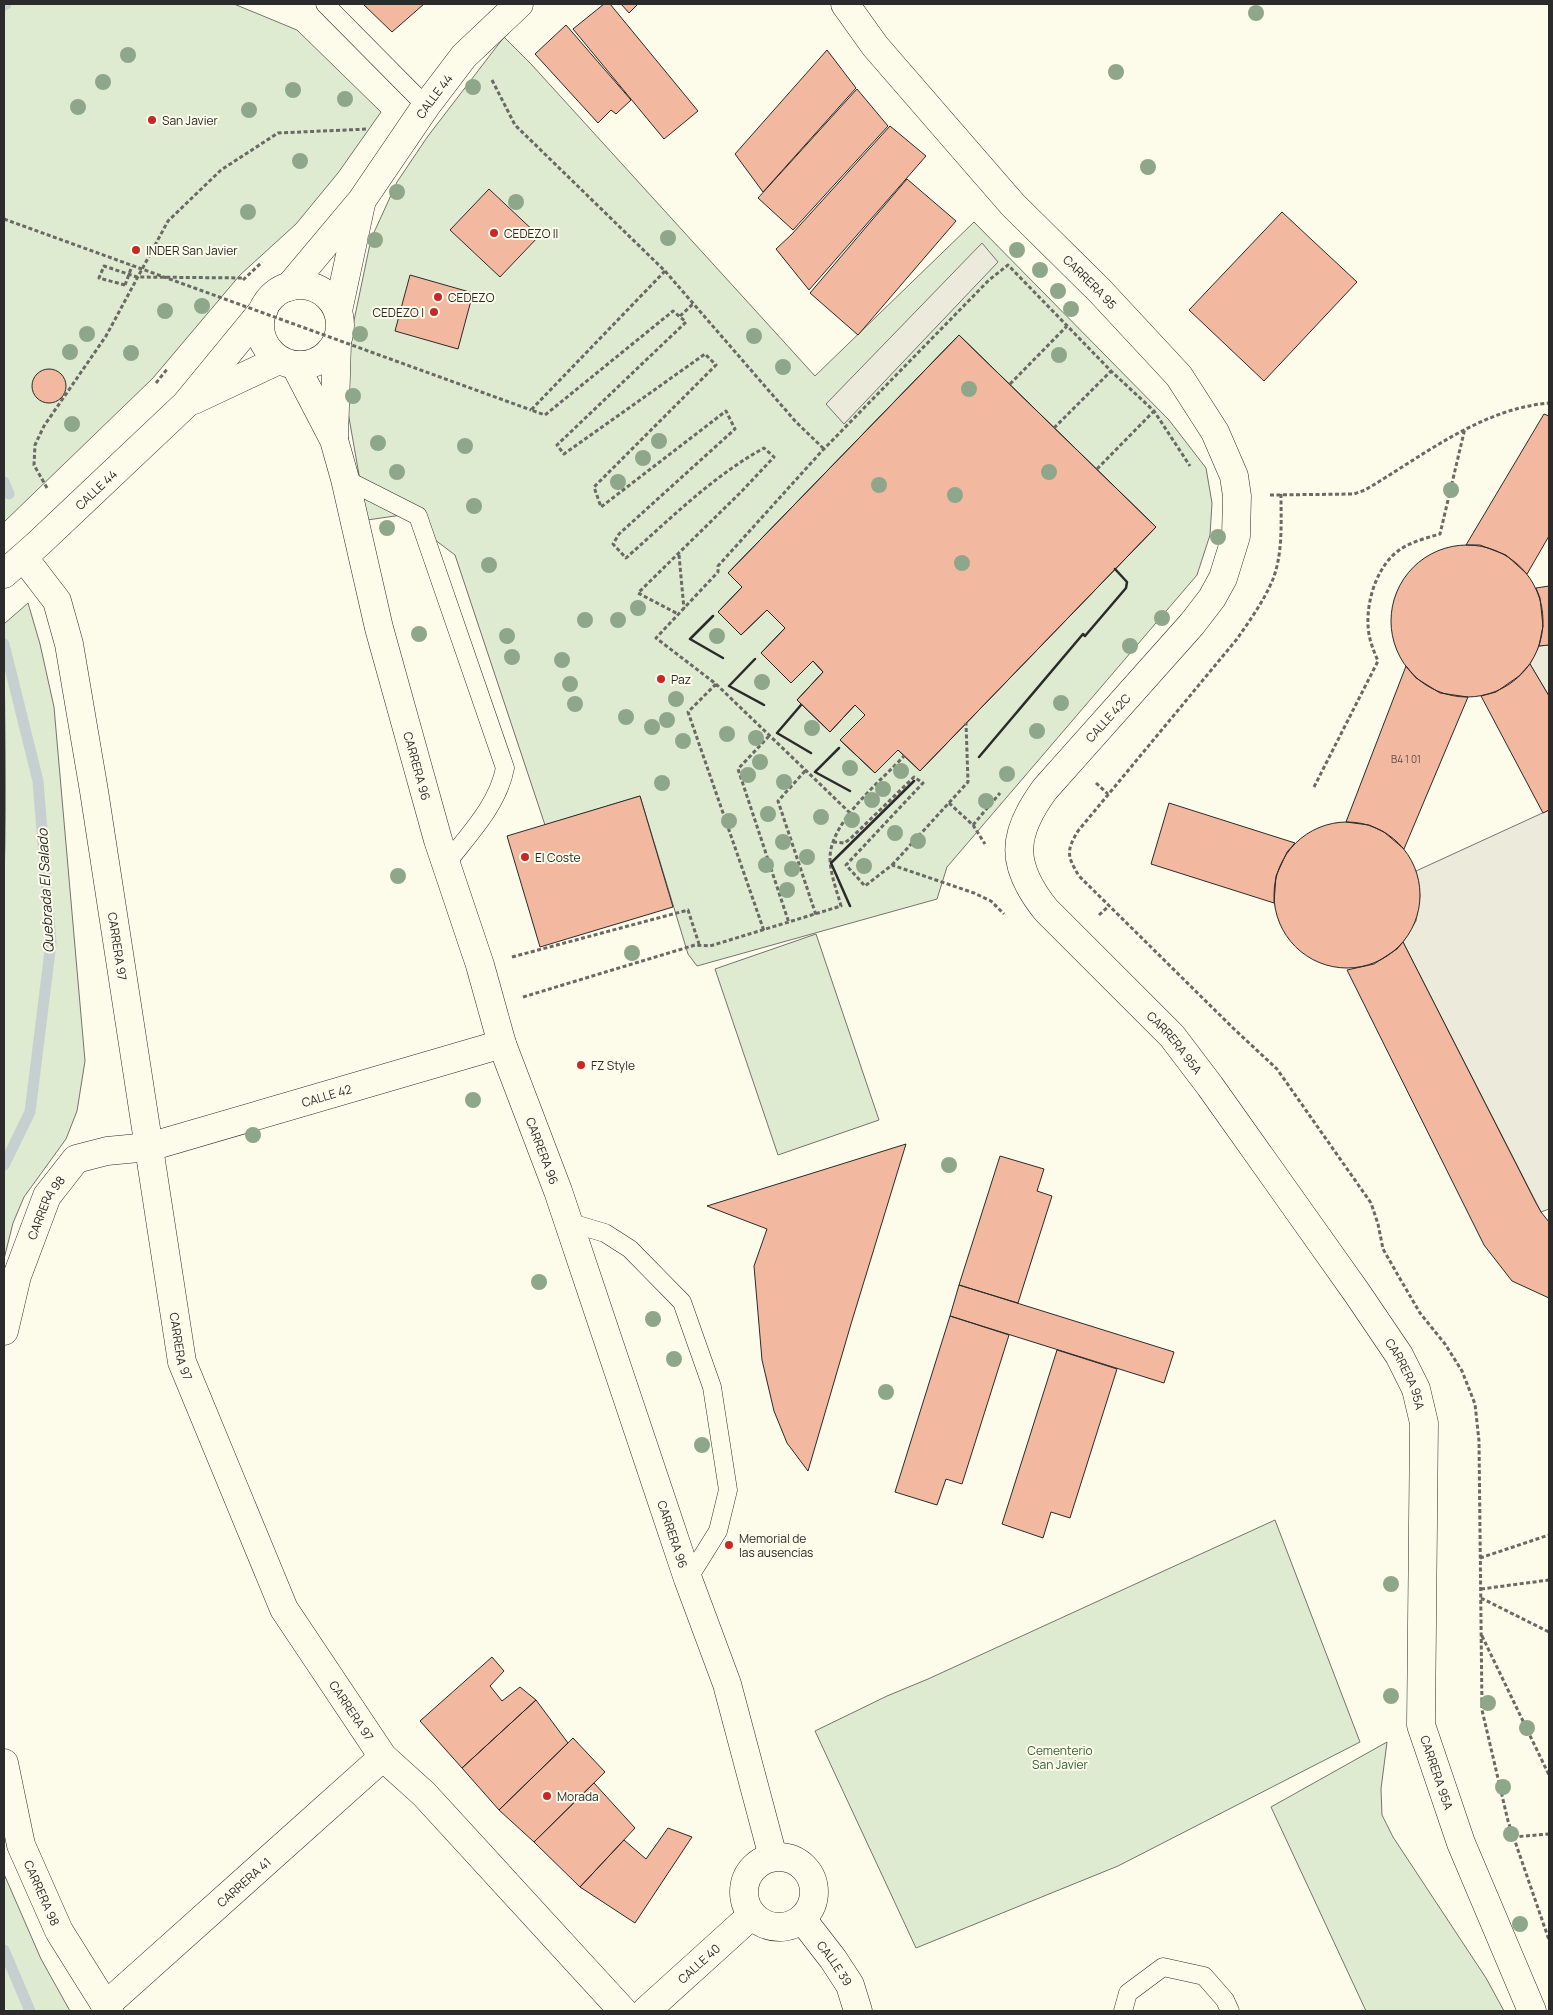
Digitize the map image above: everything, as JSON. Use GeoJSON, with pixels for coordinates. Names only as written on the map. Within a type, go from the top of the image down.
{"type":"FeatureCollection","features":[{"type":"Feature","properties":{"kind":"street","name":"CALLE 44"},"geometry":{"type":"LineString","coordinates":[[288,287],[362,200],[426,106],[464,56],[518,4]]}},
{"type":"Feature","properties":{"kind":"street","name":"CARRERA 95"},"geometry":{"type":"LineString","coordinates":[[845,4],[875,46],[1013,205],[1100,292],[1179,376],[1195,399],[1219,440],[1234,476],[1237,496],[1236,536],[1223,578],[1212,598]]}},
{"type":"Feature","properties":{"kind":"street","name":"CALLE 44"},"geometry":{"type":"LineString","coordinates":[[338,310],[362,200]]}},
{"type":"Feature","properties":{"kind":"street"},"geometry":{"type":"LineString","coordinates":[[298,285],[311,286],[322,291],[331,299],[338,310],[340,333],[329,353],[320,361],[308,365],[287,363],[270,352],[262,337],[261,320],[264,309],[272,297],[288,287],[298,285]]}},
{"type":"Feature","properties":{"kind":"street","name":"CALLE 44"},"geometry":{"type":"LineString","coordinates":[[14,566],[186,404],[264,309]]}},
{"type":"Feature","properties":{"kind":"street","name":"CARRERA 96"},"geometry":{"type":"LineString","coordinates":[[334,440],[336,343]]}},
{"type":"Feature","properties":{"kind":"street","name":"CALLE 44"},"geometry":{"type":"LineString","coordinates":[[186,404],[287,363]]}},
{"type":"Feature","properties":{"kind":"street","name":"CARRERA 96"},"geometry":{"type":"LineString","coordinates":[[287,363],[334,440],[345,479],[379,628],[446,864],[480,965],[502,1044],[558,1191],[688,1579],[727,1684],[773,1857]]}},
{"type":"Feature","properties":{"kind":"street","name":"CARRERA 97"},"geometry":{"type":"LineString","coordinates":[[14,566],[58,601],[69,644],[94,791],[182,1362],[284,1609],[383,1757],[424,1794],[623,2011]]}},
{"type":"Feature","properties":{"kind":"street","name":"CALLE 42C"},"geometry":{"type":"LineString","coordinates":[[1019,846],[1025,821],[1045,789],[1192,624],[1212,598]]}},
{"type":"Feature","properties":{"kind":"street","name":"CARRERA 95A"},"geometry":{"type":"LineString","coordinates":[[1019,846],[1024,878],[1033,894],[1088,953],[1172,1036],[1357,1292],[1399,1355],[1416,1389],[1424,1423],[1421,1725],[1461,1843],[1532,2011]]}},
{"type":"Feature","properties":{"kind":"street","name":"CALLE 42"},"geometry":{"type":"LineString","coordinates":[[149,1147],[502,1044]]}},
{"type":"Feature","properties":{"kind":"street","name":"CARRERA 98"},"geometry":{"type":"LineString","coordinates":[[4,1331],[17,1276],[47,1196],[76,1159],[107,1151],[149,1147]]}},
{"type":"Feature","properties":{"kind":"street","name":"CARRERA 41"},"geometry":{"type":"LineString","coordinates":[[107,2009],[383,1757]]}},
{"type":"Feature","properties":{"kind":"street","name":"CARRERA 98"},"geometry":{"type":"LineString","coordinates":[[4,1763],[22,1845],[59,1931],[107,2009]]}},
{"type":"Feature","properties":{"kind":"street"},"geometry":{"type":"LineString","coordinates":[[788,1856],[800,1862],[810,1873],[814,1885],[815,1898],[810,1910],[802,1919],[791,1926],[779,1928],[764,1924],[752,1916],[745,1902],[744,1887],[749,1873],[759,1862],[773,1857],[788,1856]]}},
{"type":"Feature","properties":{"kind":"street","name":"CALLE 40"},"geometry":{"type":"LineString","coordinates":[[646,2011],[752,1916]]}},
{"type":"Feature","properties":{"kind":"street","name":"CALLE 39"},"geometry":{"type":"LineString","coordinates":[[802,1919],[850,1985],[858,2011]]}},
{"type":"Feature","properties":{"kind":"lane"},"geometry":{"type":"LineString","coordinates":[[325,4],[426,106]]}},
{"type":"Feature","properties":{"kind":"lane"},"geometry":{"type":"LineString","coordinates":[[345,479],[418,516],[505,768],[502,785],[493,802],[446,864]]}},
{"type":"Feature","properties":{"kind":"lane"},"geometry":{"type":"LineString","coordinates":[[568,1222],[605,1233],[630,1248],[682,1302],[709,1378],[728,1490],[718,1531],[688,1579]]}},
{"type":"Feature","properties":{"kind":"lane"},"geometry":{"type":"LineString","coordinates":[[1123,2011],[1128,1993],[1163,1967],[1204,1976],[1225,2000],[1230,2011]]}},
{"type":"Feature","properties":{"kind":"path"},"geometry":{"type":"LineString","coordinates":[[492,80],[515,125],[666,271],[796,422],[824,449]]}},
{"type":"Feature","properties":{"kind":"path"},"geometry":{"type":"LineString","coordinates":[[47,489],[34,465],[35,446],[38,439],[44,426],[106,336],[168,221],[221,170],[278,133],[375,128]]}},
{"type":"Feature","properties":{"kind":"path"},"geometry":{"type":"LineString","coordinates":[[4,219],[545,415],[673,311],[686,322],[557,445],[564,454],[705,354],[716,365],[594,487],[600,507],[726,410],[735,429],[627,526],[613,544],[626,558],[690,501],[734,466],[764,448],[774,457],[638,593],[678,614]]}},
{"type":"Feature","properties":{"kind":"path"},"geometry":{"type":"LineString","coordinates":[[239,285],[266,259]]}},
{"type":"Feature","properties":{"kind":"path"},"geometry":{"type":"LineString","coordinates":[[132,266],[125,285],[99,278],[104,266],[137,277],[246,278]]}},
{"type":"Feature","properties":{"kind":"path"},"geometry":{"type":"LineString","coordinates":[[850,813],[716,684],[656,638],[718,572],[718,566],[824,449],[989,280],[1008,266],[1111,371],[1154,411],[1195,473]]}},
{"type":"Feature","properties":{"kind":"path"},"geometry":{"type":"LineString","coordinates":[[531,410],[666,271]]}},
{"type":"Feature","properties":{"kind":"path"},"geometry":{"type":"LineString","coordinates":[[221,306],[233,292]]}},
{"type":"Feature","properties":{"kind":"path"},"geometry":{"type":"LineString","coordinates":[[680,316],[693,304]]}},
{"type":"Feature","properties":{"kind":"path"},"geometry":{"type":"LineString","coordinates":[[1010,384],[1067,325]]}},
{"type":"Feature","properties":{"kind":"path"},"geometry":{"type":"LineString","coordinates":[[154,385],[172,364]]}},
{"type":"Feature","properties":{"kind":"path"},"geometry":{"type":"LineString","coordinates":[[1054,428],[1111,371]]}},
{"type":"Feature","properties":{"kind":"path"},"geometry":{"type":"LineString","coordinates":[[1237,496],[1354,494],[1365,490],[1465,428],[1519,408],[1549,403]]}},
{"type":"Feature","properties":{"kind":"path"},"geometry":{"type":"LineString","coordinates":[[1097,469],[1154,411]]}},
{"type":"Feature","properties":{"kind":"path"},"geometry":{"type":"LineString","coordinates":[[1314,786],[1378,661],[1369,638],[1368,612],[1373,588],[1385,564],[1398,551],[1419,540],[1440,534],[1465,428]]}},
{"type":"Feature","properties":{"kind":"path"},"geometry":{"type":"LineString","coordinates":[[41,495],[54,482]]}},
{"type":"Feature","properties":{"kind":"path"},"geometry":{"type":"LineString","coordinates":[[1281,494],[1281,539],[1273,578],[1259,608],[1237,639],[1078,831],[1071,842],[1068,852],[1079,876],[1277,1069],[1357,1181],[1370,1204],[1378,1224],[1383,1249],[1420,1313],[1445,1344],[1462,1370],[1475,1404],[1479,1441],[1482,1710],[1513,1837],[1549,1940]]}},
{"type":"Feature","properties":{"kind":"path"},"geometry":{"type":"LineString","coordinates":[[679,554],[684,608]]}},
{"type":"Feature","properties":{"kind":"path"},"geometry":{"type":"LineString","coordinates":[[716,684],[688,712],[764,931]]}},
{"type":"Feature","properties":{"kind":"path"},"geometry":{"type":"LineString","coordinates":[[833,842],[844,843],[850,839],[914,777],[923,783],[846,865],[866,886],[892,865],[968,782],[966,724]]}},
{"type":"Feature","properties":{"kind":"path"},"geometry":{"type":"LineString","coordinates":[[769,736],[738,769],[789,923]]}},
{"type":"Feature","properties":{"kind":"path"},"geometry":{"type":"LineString","coordinates":[[492,1007],[700,944],[710,946],[841,906],[831,870],[830,857],[833,842],[850,813],[904,756]]}},
{"type":"Feature","properties":{"kind":"path"},"geometry":{"type":"LineString","coordinates":[[805,771],[778,802],[816,915]]}},
{"type":"Feature","properties":{"kind":"path"},"geometry":{"type":"LineString","coordinates":[[973,825],[1005,787]]}},
{"type":"Feature","properties":{"kind":"path"},"geometry":{"type":"LineString","coordinates":[[949,803],[973,825],[989,851]]}},
{"type":"Feature","properties":{"kind":"path"},"geometry":{"type":"LineString","coordinates":[[892,865],[983,897],[1012,920]]}},
{"type":"Feature","properties":{"kind":"path"},"geometry":{"type":"LineString","coordinates":[[480,965],[688,910],[700,944]]}},
{"type":"Feature","properties":{"kind":"path"},"geometry":{"type":"LineString","coordinates":[[1480,1558],[1549,1535]]}},
{"type":"Feature","properties":{"kind":"path"},"geometry":{"type":"LineString","coordinates":[[1481,1589],[1549,1580]]}},
{"type":"Feature","properties":{"kind":"path"},"geometry":{"type":"LineString","coordinates":[[1481,1598],[1549,1632]]}},
{"type":"Feature","properties":{"kind":"path"},"geometry":{"type":"LineString","coordinates":[[1482,1634],[1549,1775]]}},
{"type":"Feature","properties":{"kind":"path"},"geometry":{"type":"LineString","coordinates":[[1513,1837],[1549,1834]]}},
{"type":"Feature","properties":{"kind":"green space","name":"INDER San Javier"},"geometry":{"type":"Polygon","coordinates":[[[4,4],[234,4],[297,30],[381,112],[338,173],[296,224],[240,275],[153,378],[4,522],[4,4]]]}},
{"type":"Feature","properties":{"kind":"green space"},"geometry":{"type":"Polygon","coordinates":[[[504,37],[531,64],[815,376],[974,222],[1169,420],[1206,468],[1212,503],[1210,535],[1197,575],[947,867],[937,899],[697,966],[688,954],[640,796],[545,825],[455,555],[402,515],[367,520],[342,378],[371,239],[397,182],[428,136],[504,37]]]}},
{"type":"Feature","properties":{"kind":"green space"},"geometry":{"type":"Polygon","coordinates":[[[28,603],[40,644],[54,707],[85,1061],[77,1111],[66,1139],[24,1197],[13,1223],[4,1259],[4,624],[28,603]]]}},
{"type":"Feature","properties":{"kind":"green space"},"geometry":{"type":"Polygon","coordinates":[[[816,934],[879,1120],[778,1155],[715,969],[816,934]]]}},
{"type":"Feature","properties":{"kind":"green space","name":"Cementerio San Javier"},"geometry":{"type":"Polygon","coordinates":[[[1275,1520],[1360,1742],[1118,1866],[916,1948],[815,1731],[887,1696],[1275,1520]]]}},
{"type":"Feature","properties":{"kind":"green space"},"geometry":{"type":"Polygon","coordinates":[[[1387,1742],[1381,1789],[1382,1815],[1393,1837],[1486,1978],[1504,2011],[1366,2011],[1271,1807],[1387,1742]]]}},
{"type":"Feature","properties":{"kind":"green space"},"geometry":{"type":"Polygon","coordinates":[[[4,1874],[41,1959],[70,2011],[4,2011],[4,1874]]]}},
{"type":"Feature","properties":{"kind":"shaded area"},"geometry":{"type":"Polygon","coordinates":[[[982,243],[998,262],[844,424],[826,404],[982,243]]]}},
{"type":"Feature","properties":{"kind":"shaded area"},"geometry":{"type":"Polygon","coordinates":[[[1549,645],[1549,696],[1530,664],[1539,646],[1549,645]]]}},
{"type":"Feature","properties":{"kind":"shaded area"},"geometry":{"type":"Polygon","coordinates":[[[1549,810],[1549,1209],[1541,1212],[1403,942],[1416,921],[1420,896],[1416,871],[1549,810]]]}},
{"type":"Feature","properties":{"kind":"building"},"geometry":{"type":"Polygon","coordinates":[[[363,4],[424,4],[392,32],[363,4]]]}},
{"type":"Feature","properties":{"kind":"building"},"geometry":{"type":"Polygon","coordinates":[[[604,4],[610,4],[698,111],[664,139],[573,29],[604,4]]]}},
{"type":"Feature","properties":{"kind":"building"},"geometry":{"type":"Polygon","coordinates":[[[621,4],[638,4],[629,13],[621,4]]]}},
{"type":"Feature","properties":{"kind":"building"},"geometry":{"type":"Polygon","coordinates":[[[566,25],[631,100],[616,114],[611,110],[598,123],[535,54],[566,25]]]}},
{"type":"Feature","properties":{"kind":"building"},"geometry":{"type":"Polygon","coordinates":[[[827,50],[856,88],[763,192],[735,154],[827,50]]]}},
{"type":"Feature","properties":{"kind":"building"},"geometry":{"type":"Polygon","coordinates":[[[857,89],[888,126],[793,230],[758,198],[857,89]]]}},
{"type":"Feature","properties":{"kind":"building"},"geometry":{"type":"Polygon","coordinates":[[[890,126],[926,156],[809,290],[776,249],[890,126]]]}},
{"type":"Feature","properties":{"kind":"building"},"geometry":{"type":"Polygon","coordinates":[[[907,179],[956,221],[858,335],[810,293],[907,179]]]}},
{"type":"Feature","properties":{"kind":"building","name":"CEDEZO II"},"geometry":{"type":"Polygon","coordinates":[[[489,189],[539,236],[500,277],[450,230],[489,189]]]}},
{"type":"Feature","properties":{"kind":"building"},"geometry":{"type":"Polygon","coordinates":[[[1282,212],[1357,282],[1264,381],[1189,310],[1282,212]]]}},
{"type":"Feature","properties":{"kind":"building","name":"CEDEZO I"},"geometry":{"type":"Polygon","coordinates":[[[410,275],[473,293],[458,349],[395,331],[410,275]]]}},
{"type":"Feature","properties":{"kind":"building"},"geometry":{"type":"Polygon","coordinates":[[[959,335],[1156,527],[920,771],[898,750],[875,773],[840,740],[865,715],[855,705],[830,732],[797,700],[823,672],[813,661],[791,683],[761,653],[785,628],[767,610],[741,635],[718,612],[742,587],[728,573],[959,335]]]}},
{"type":"Feature","properties":{"kind":"building"},"geometry":{"type":"Polygon","coordinates":[[[959,335],[1156,527],[920,771],[898,750],[875,773],[840,740],[865,715],[855,705],[830,732],[797,700],[823,672],[813,661],[791,683],[761,653],[785,628],[767,610],[741,635],[718,612],[742,587],[728,573],[959,335]]]}},
{"type":"Feature","properties":{"kind":"building"},"geometry":{"type":"Polygon","coordinates":[[[49,369],[61,374],[66,386],[61,398],[49,403],[37,398],[32,386],[37,374],[49,369]]]}},
{"type":"Feature","properties":{"kind":"building"},"geometry":{"type":"Polygon","coordinates":[[[1544,414],[1549,416],[1549,536],[1527,574],[1506,555],[1480,545],[1466,545],[1544,414]]]}},
{"type":"Feature","properties":{"kind":"building"},"geometry":{"type":"Polygon","coordinates":[[[1467,545],[1496,551],[1521,567],[1537,592],[1543,621],[1537,650],[1521,675],[1496,691],[1467,697],[1438,691],[1413,675],[1397,650],[1391,621],[1397,592],[1413,567],[1438,551],[1467,545]]]}},
{"type":"Feature","properties":{"kind":"building"},"geometry":{"type":"Polygon","coordinates":[[[1549,586],[1549,645],[1539,646],[1543,626],[1540,598],[1536,588],[1549,586]]]}},
{"type":"Feature","properties":{"kind":"building"},"geometry":{"type":"Polygon","coordinates":[[[1530,664],[1549,696],[1549,810],[1543,813],[1481,696],[1496,692],[1519,676],[1530,664]]]}},
{"type":"Feature","properties":{"kind":"building"},"geometry":{"type":"Polygon","coordinates":[[[1406,666],[1416,678],[1440,693],[1468,697],[1404,849],[1384,832],[1369,825],[1346,822],[1406,666]]]}},
{"type":"Feature","properties":{"kind":"building"},"geometry":{"type":"Polygon","coordinates":[[[640,796],[673,907],[540,947],[507,836],[640,796]]]}},
{"type":"Feature","properties":{"kind":"building"},"geometry":{"type":"Polygon","coordinates":[[[1169,803],[1295,843],[1287,852],[1276,876],[1274,903],[1151,864],[1169,803]]]}},
{"type":"Feature","properties":{"kind":"building"},"geometry":{"type":"Polygon","coordinates":[[[1347,822],[1361,823],[1375,828],[1388,834],[1399,843],[1408,854],[1414,867],[1419,881],[1419,909],[1414,923],[1408,936],[1399,947],[1388,956],[1375,962],[1361,967],[1347,968],[1333,967],[1319,962],[1306,956],[1295,947],[1286,936],[1280,923],[1275,909],[1274,895],[1275,881],[1280,867],[1286,854],[1295,843],[1306,834],[1319,828],[1333,823],[1347,822]]]}},
{"type":"Feature","properties":{"kind":"building"},"geometry":{"type":"Polygon","coordinates":[[[1403,942],[1536,1203],[1549,1222],[1549,1298],[1512,1281],[1484,1245],[1347,970],[1374,964],[1397,949],[1403,942]]]}},
{"type":"Feature","properties":{"kind":"building"},"geometry":{"type":"Polygon","coordinates":[[[906,1144],[808,1471],[787,1443],[774,1411],[762,1360],[754,1266],[767,1229],[707,1206],[906,1144]]]}},
{"type":"Feature","properties":{"kind":"building"},"geometry":{"type":"Polygon","coordinates":[[[1000,1156],[1044,1169],[1037,1191],[1052,1196],[1018,1303],[959,1285],[1000,1156]]]}},
{"type":"Feature","properties":{"kind":"building"},"geometry":{"type":"Polygon","coordinates":[[[959,1285],[1174,1352],[1164,1383],[950,1316],[959,1285]]]}},
{"type":"Feature","properties":{"kind":"building"},"geometry":{"type":"Polygon","coordinates":[[[950,1316],[1009,1335],[962,1484],[946,1479],[937,1505],[895,1492],[950,1316]]]}},
{"type":"Feature","properties":{"kind":"building"},"geometry":{"type":"Polygon","coordinates":[[[1057,1350],[1117,1369],[1070,1518],[1051,1512],[1043,1538],[1002,1524],[1057,1350]]]}},
{"type":"Feature","properties":{"kind":"building"},"geometry":{"type":"Polygon","coordinates":[[[492,1657],[504,1671],[490,1686],[502,1701],[520,1687],[536,1700],[462,1768],[420,1721],[492,1657]]]}},
{"type":"Feature","properties":{"kind":"building"},"geometry":{"type":"Polygon","coordinates":[[[536,1700],[568,1743],[499,1810],[462,1768],[536,1700]]]}},
{"type":"Feature","properties":{"kind":"building","name":"Morada"},"geometry":{"type":"Polygon","coordinates":[[[573,1738],[605,1772],[534,1842],[499,1810],[573,1738]]]}},
{"type":"Feature","properties":{"kind":"building"},"geometry":{"type":"Polygon","coordinates":[[[594,1783],[635,1828],[580,1887],[534,1842],[594,1783]]]}},
{"type":"Feature","properties":{"kind":"building"},"geometry":{"type":"Polygon","coordinates":[[[668,1828],[692,1837],[635,1923],[580,1887],[624,1840],[646,1859],[668,1828]]]}},
{"type":"Feature","properties":{"kind":"waterway","name":"Quebrada El Salado"},"geometry":{"type":"LineString","coordinates":[[4,482],[9,494]]}},
{"type":"Feature","properties":{"kind":"waterway","name":"Quebrada El Salado"},"geometry":{"type":"LineString","coordinates":[[4,644],[38,781],[51,943],[30,1112],[4,1165]]}},
{"type":"Feature","properties":{"kind":"waterway","name":"Quebrada El Salado"},"geometry":{"type":"LineString","coordinates":[[4,1950],[30,2011]]}},
{"type":"Feature","properties":{"kind":"wall"},"geometry":{"type":"LineString","coordinates":[[979,757],[1083,634],[1085,636],[1126,588],[1127,582],[1115,569]]}},
{"type":"Feature","properties":{"kind":"wall"},"geometry":{"type":"LineString","coordinates":[[713,616],[690,639],[723,658]]}},
{"type":"Feature","properties":{"kind":"wall"},"geometry":{"type":"LineString","coordinates":[[755,659],[729,686],[764,705]]}},
{"type":"Feature","properties":{"kind":"wall"},"geometry":{"type":"LineString","coordinates":[[801,705],[777,733],[811,753]]}},
{"type":"Feature","properties":{"kind":"wall"},"geometry":{"type":"LineString","coordinates":[[839,748],[815,772],[850,791]]}},
{"type":"Feature","properties":{"kind":"wall"},"geometry":{"type":"LineString","coordinates":[[850,906],[831,863],[914,781]]}},
{"type":"Feature","properties":{"kind":"place","name":"San Javier"},"geometry":{"type":"Point","coordinates":[152,120]}},
{"type":"Feature","properties":{"kind":"place","name":"CEDEZO II"},"geometry":{"type":"Point","coordinates":[494,233]}},
{"type":"Feature","properties":{"kind":"place","name":"INDER San Javier"},"geometry":{"type":"Point","coordinates":[136,250]}},
{"type":"Feature","properties":{"kind":"place","name":"CEDEZO"},"geometry":{"type":"Point","coordinates":[438,297]}},
{"type":"Feature","properties":{"kind":"place","name":"CEDEZO I"},"geometry":{"type":"Point","coordinates":[434,312]}},
{"type":"Feature","properties":{"kind":"place","name":"Paz"},"geometry":{"type":"Point","coordinates":[661,679]}},
{"type":"Feature","properties":{"kind":"place","name":"El Coste"},"geometry":{"type":"Point","coordinates":[525,857]}},
{"type":"Feature","properties":{"kind":"place","name":"FZ Style"},"geometry":{"type":"Point","coordinates":[581,1065]}},
{"type":"Feature","properties":{"kind":"place","name":"Memorial de las ausencias"},"geometry":{"type":"Point","coordinates":[729,1545]}},
{"type":"Feature","properties":{"kind":"place","name":"Morada"},"geometry":{"type":"Point","coordinates":[547,1796]}}]}
